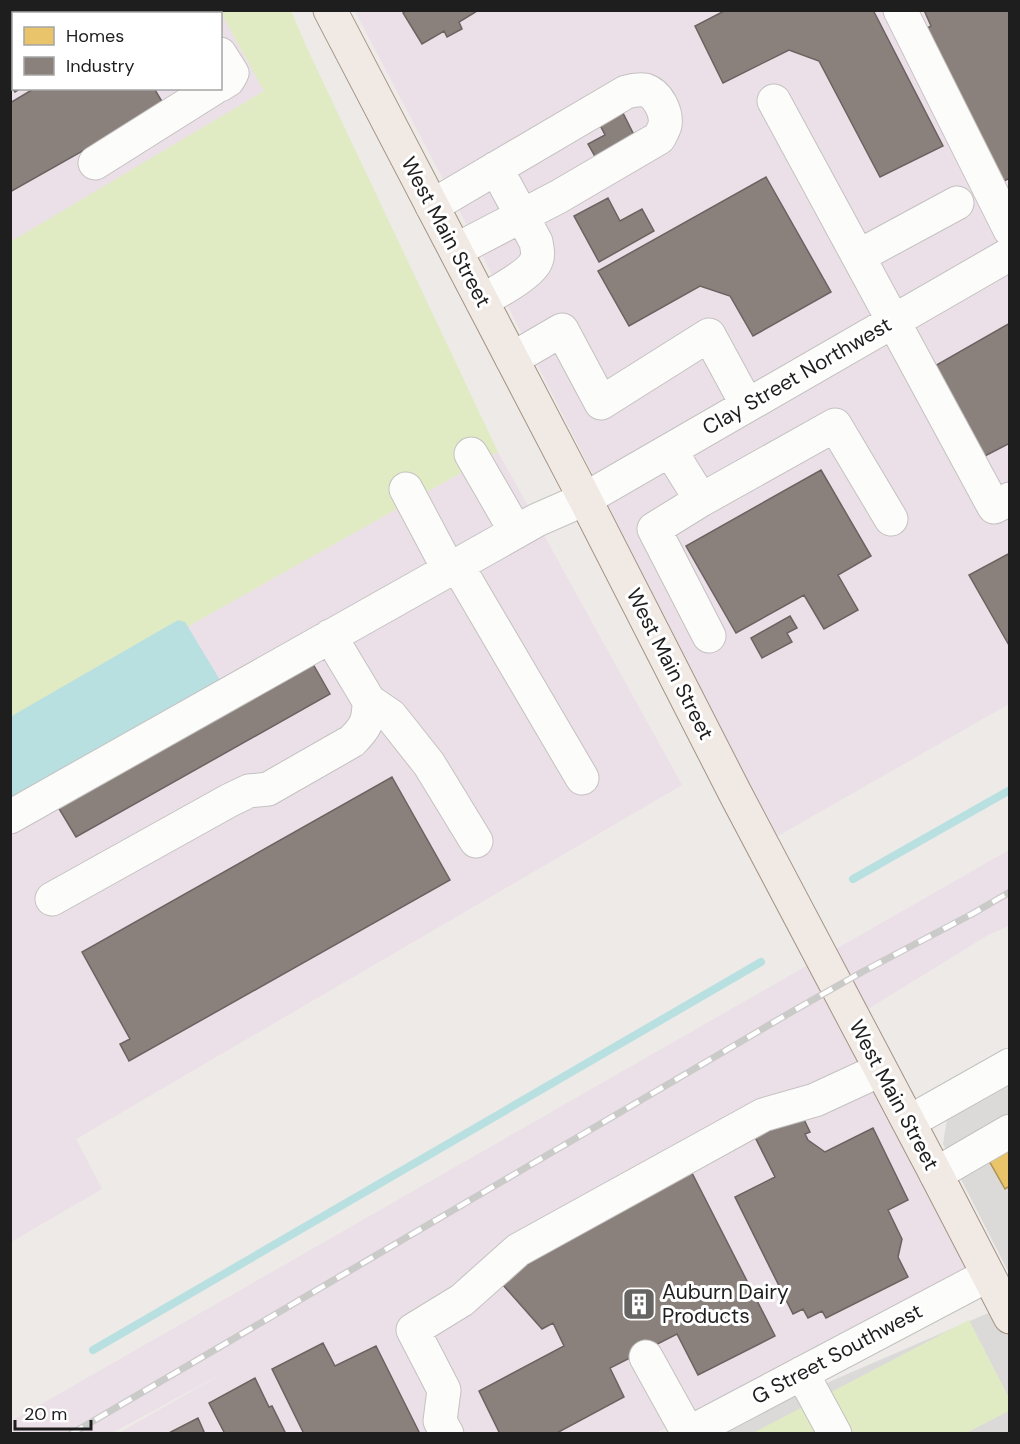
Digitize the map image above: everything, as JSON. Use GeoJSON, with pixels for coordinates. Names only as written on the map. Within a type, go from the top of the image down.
{"type":"FeatureCollection","features":[{"type":"Feature","properties":{"kind":"main road","name":"West Main Street"},"geometry":{"type":"LineString","coordinates":[[330,10],[585,499],[735,793],[1010,1317]]}},
{"type":"Feature","properties":{"kind":"street"},"geometry":{"type":"LineString","coordinates":[[900,10],[1010,230]]}},
{"type":"Feature","properties":{"kind":"street"},"geometry":{"type":"LineString","coordinates":[[222,57],[232,73],[228,80],[222,84]]}},
{"type":"Feature","properties":{"kind":"street"},"geometry":{"type":"LineString","coordinates":[[432,206],[626,92],[637,89],[648,91],[658,100],[665,113],[665,127],[659,138],[558,197],[456,250]]}},
{"type":"Feature","properties":{"kind":"street"},"geometry":{"type":"LineString","coordinates":[[95,163],[211,90]]}},
{"type":"Feature","properties":{"kind":"street"},"geometry":{"type":"LineString","coordinates":[[774,101],[994,507],[1010,499]]}},
{"type":"Feature","properties":{"kind":"street"},"geometry":{"type":"LineString","coordinates":[[482,301],[527,273],[536,263],[538,255],[536,242],[496,168]]}},
{"type":"Feature","properties":{"kind":"street"},"geometry":{"type":"LineString","coordinates":[[859,256],[957,203]]}},
{"type":"Feature","properties":{"kind":"street","name":"Clay Street Northwest"},"geometry":{"type":"LineString","coordinates":[[10,817],[537,520],[585,499],[1010,254]]}},
{"type":"Feature","properties":{"kind":"street"},"geometry":{"type":"LineString","coordinates":[[512,359],[562,330],[601,403],[709,335],[747,405]]}},
{"type":"Feature","properties":{"kind":"street"},"geometry":{"type":"LineString","coordinates":[[710,636],[654,529],[835,425],[891,519]]}},
{"type":"Feature","properties":{"kind":"street"},"geometry":{"type":"LineString","coordinates":[[670,450],[701,500]]}},
{"type":"Feature","properties":{"kind":"street"},"geometry":{"type":"LineString","coordinates":[[471,454],[516,532]]}},
{"type":"Feature","properties":{"kind":"street"},"geometry":{"type":"LineString","coordinates":[[406,489],[582,778]]}},
{"type":"Feature","properties":{"kind":"street"},"geometry":{"type":"LineString","coordinates":[[330,636],[369,701],[391,716],[429,764],[476,841]]}},
{"type":"Feature","properties":{"kind":"street"},"geometry":{"type":"LineString","coordinates":[[52,899],[230,800],[249,791],[268,789],[352,741],[363,730],[369,716],[369,701]]}},
{"type":"Feature","properties":{"kind":"street"},"geometry":{"type":"LineString","coordinates":[[909,1122],[1010,1065]]}},
{"type":"Feature","properties":{"kind":"street"},"geometry":{"type":"LineString","coordinates":[[447,1434],[440,1421],[444,1390],[413,1330],[462,1300],[518,1250],[763,1115],[815,1100],[880,1070]]}},
{"type":"Feature","properties":{"kind":"street"},"geometry":{"type":"LineString","coordinates":[[936,1174],[1010,1131]]}},
{"type":"Feature","properties":{"kind":"street","name":"G Street Southwest"},"geometry":{"type":"LineString","coordinates":[[687,1433],[988,1275]]}},
{"type":"Feature","properties":{"kind":"street"},"geometry":{"type":"LineString","coordinates":[[646,1357],[687,1433]]}},
{"type":"Feature","properties":{"kind":"street"},"geometry":{"type":"LineString","coordinates":[[802,1372],[835,1434]]}},
{"type":"Feature","properties":{"kind":"shaded area"},"geometry":{"type":"Polygon","coordinates":[[[10,11],[221,12],[12,12],[12,90],[222,90],[222,15],[264,91],[11,242],[10,11]]]}},
{"type":"Feature","properties":{"kind":"shaded area"},"geometry":{"type":"Polygon","coordinates":[[[355,11],[1009,11],[1009,704],[776,837],[465,221],[355,11]]]}},
{"type":"Feature","properties":{"kind":"shaded area"},"geometry":{"type":"Polygon","coordinates":[[[498,452],[682,785],[76,1139],[102,1189],[11,1242],[10,726],[498,452]]]}},
{"type":"Feature","properties":{"kind":"shaded area"},"geometry":{"type":"Polygon","coordinates":[[[1009,850],[1009,926],[988,935],[842,1025],[988,1275],[655,1433],[119,1433],[234,1367],[112,1433],[11,1433],[10,1422],[1009,850]]]}},
{"type":"Feature","properties":{"kind":"shaded area"},"geometry":{"type":"Polygon","coordinates":[[[1009,1069],[1009,1273],[943,1144],[948,1113],[1009,1069]]]}},
{"type":"Feature","properties":{"kind":"shaded area"},"geometry":{"type":"Polygon","coordinates":[[[1009,1304],[1009,1433],[711,1433],[1009,1304]]]}},
{"type":"Feature","properties":{"kind":"green space"},"geometry":{"type":"Polygon","coordinates":[[[291,11],[498,452],[11,726],[10,242],[264,91],[221,12],[291,11]]]}},
{"type":"Feature","properties":{"kind":"green space"},"geometry":{"type":"Polygon","coordinates":[[[969,1320],[1009,1398],[1009,1411],[966,1433],[751,1434],[969,1320]]]}},
{"type":"Feature","properties":{"kind":"water"},"geometry":{"type":"Polygon","coordinates":[[[178,620],[185,622],[220,680],[11,801],[10,717],[178,620]]]}},
{"type":"Feature","properties":{"kind":"building: Homes"},"geometry":{"type":"Polygon","coordinates":[[[1010,1146],[1010,1186],[1005,1189],[988,1159],[1010,1146]]]}},
{"type":"Feature","properties":{"kind":"building: Industry"},"geometry":{"type":"Polygon","coordinates":[[[407,10],[477,11],[459,22],[462,29],[447,37],[444,31],[422,44],[403,13],[407,10]]]}},
{"type":"Feature","properties":{"kind":"building: Industry"},"geometry":{"type":"Polygon","coordinates":[[[726,10],[873,10],[943,146],[880,177],[819,61],[789,50],[723,83],[695,26],[726,10]]]}},
{"type":"Feature","properties":{"kind":"building: Industry"},"geometry":{"type":"Polygon","coordinates":[[[924,10],[1010,10],[1010,178],[1002,182],[925,29],[931,26],[924,10]]]}},
{"type":"Feature","properties":{"kind":"building: Industry"},"geometry":{"type":"Polygon","coordinates":[[[12,55],[12,88],[10,85],[10,56],[12,55]]]}},
{"type":"Feature","properties":{"kind":"building: Industry"},"geometry":{"type":"Polygon","coordinates":[[[32,90],[155,90],[164,105],[10,192],[10,103],[32,90]]]}},
{"type":"Feature","properties":{"kind":"building: Industry"},"geometry":{"type":"Polygon","coordinates":[[[623,113],[636,139],[597,160],[588,144],[605,135],[600,125],[623,113]]]}},
{"type":"Feature","properties":{"kind":"building: Industry"},"geometry":{"type":"Polygon","coordinates":[[[766,177],[831,292],[753,336],[730,296],[700,286],[629,326],[598,271],[766,177]]]}},
{"type":"Feature","properties":{"kind":"building: Industry"},"geometry":{"type":"Polygon","coordinates":[[[608,198],[620,221],[642,209],[654,231],[599,262],[574,216],[608,198]]]}},
{"type":"Feature","properties":{"kind":"building: Industry"},"geometry":{"type":"Polygon","coordinates":[[[1010,323],[1010,443],[981,458],[933,367],[1010,323]]]}},
{"type":"Feature","properties":{"kind":"building: Industry"},"geometry":{"type":"Polygon","coordinates":[[[821,470],[871,556],[838,575],[858,610],[824,629],[804,595],[736,633],[686,546],[821,470]]]}},
{"type":"Feature","properties":{"kind":"building: Industry"},"geometry":{"type":"Polygon","coordinates":[[[1010,553],[1010,647],[969,575],[1010,553]]]}},
{"type":"Feature","properties":{"kind":"building: Industry"},"geometry":{"type":"Polygon","coordinates":[[[790,616],[797,628],[787,633],[792,642],[762,658],[751,638],[790,616]]]}},
{"type":"Feature","properties":{"kind":"building: Industry"},"geometry":{"type":"Polygon","coordinates":[[[313,664],[330,694],[76,837],[58,807],[313,664]]]}},
{"type":"Feature","properties":{"kind":"building: Industry"},"geometry":{"type":"Polygon","coordinates":[[[392,777],[450,880],[129,1061],[120,1044],[130,1039],[82,952],[392,777]]]}},
{"type":"Feature","properties":{"kind":"building: Industry","name":"Auburn Dairy Products"},"geometry":{"type":"Polygon","coordinates":[[[800,1111],[810,1132],[805,1134],[808,1140],[825,1152],[873,1128],[908,1200],[888,1210],[902,1239],[898,1257],[908,1277],[826,1318],[822,1311],[808,1318],[803,1309],[793,1314],[735,1197],[775,1177],[754,1135],[800,1111]]]}},
{"type":"Feature","properties":{"kind":"building: Industry","name":"Auburn Dairy Products"},"geometry":{"type":"Polygon","coordinates":[[[692,1173],[775,1336],[698,1375],[677,1334],[610,1368],[624,1397],[555,1434],[500,1434],[479,1391],[564,1346],[553,1323],[542,1329],[503,1285],[540,1249],[692,1173]]]}},
{"type":"Feature","properties":{"kind":"building: Industry"},"geometry":{"type":"Polygon","coordinates":[[[323,1343],[335,1366],[376,1346],[420,1434],[304,1434],[272,1369],[323,1343]]]}},
{"type":"Feature","properties":{"kind":"building: Industry"},"geometry":{"type":"Polygon","coordinates":[[[255,1378],[286,1434],[225,1434],[209,1403],[255,1378]]]}},
{"type":"Feature","properties":{"kind":"building: Industry"},"geometry":{"type":"Polygon","coordinates":[[[198,1418],[205,1434],[167,1434],[198,1418]]]}},
{"type":"Feature","properties":{"kind":"waterway"},"geometry":{"type":"LineString","coordinates":[[853,879],[1010,790]]}},
{"type":"Feature","properties":{"kind":"waterway"},"geometry":{"type":"LineString","coordinates":[[93,1350],[761,962]]}},
{"type":"Feature","properties":{"kind":"railway"},"geometry":{"type":"LineString","coordinates":[[71,1434],[793,1011],[1010,892]]}},
{"type":"Feature","properties":{"kind":"place","name":"Auburn Dairy Products"},"geometry":{"type":"Point","coordinates":[639,1304]}}]}
